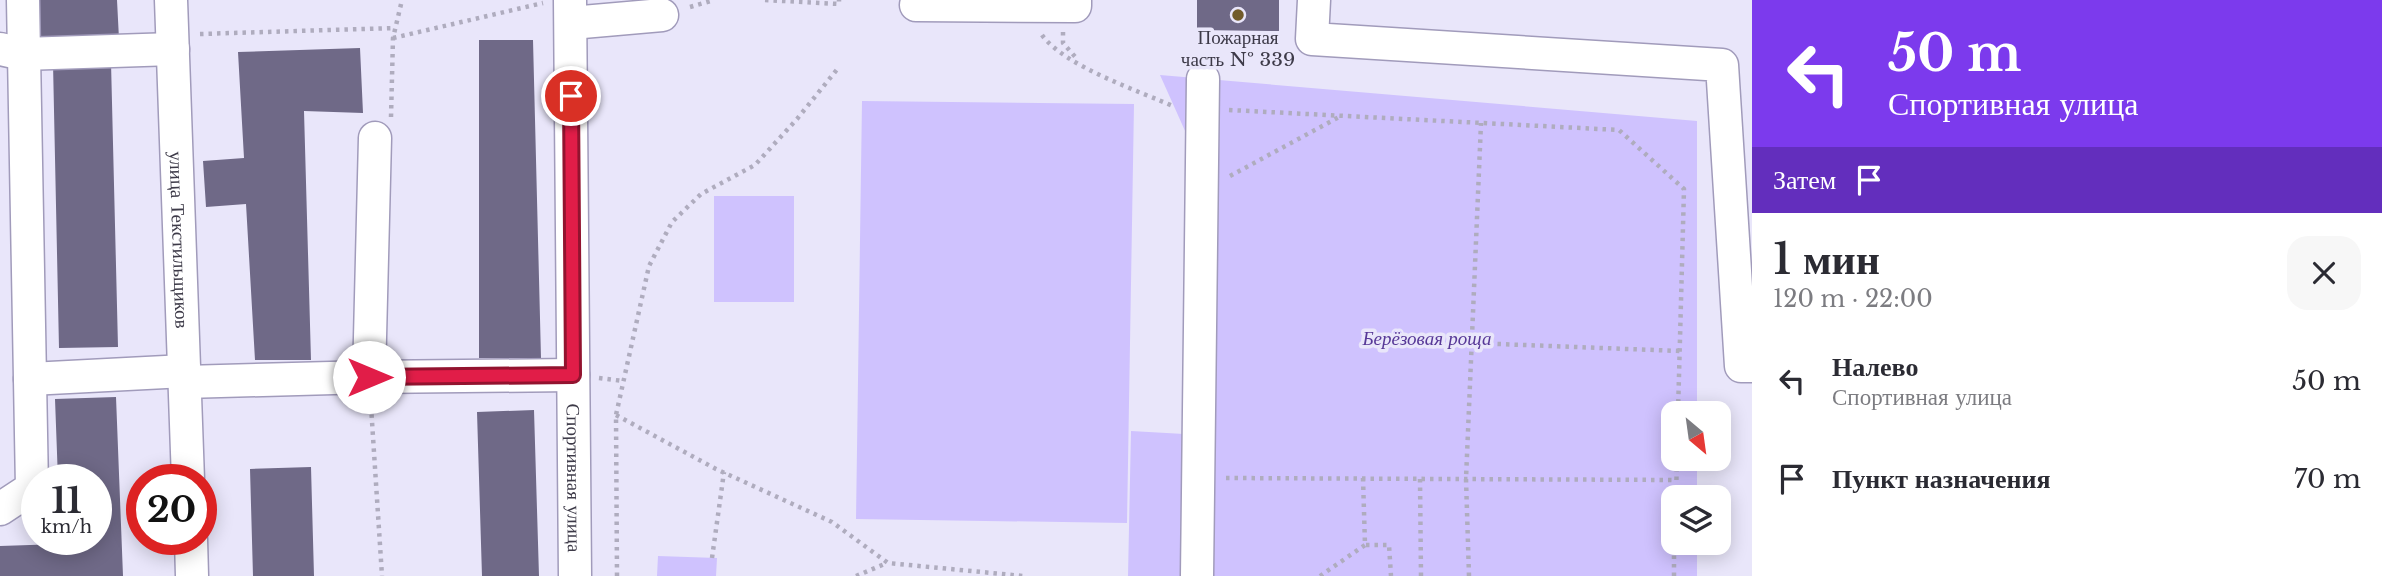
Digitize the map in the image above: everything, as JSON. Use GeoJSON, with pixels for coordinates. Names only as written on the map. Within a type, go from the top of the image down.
{"type":"FeatureCollection","features":[{"type":"Feature","properties":{"kind":"street"},"geometry":{"type":"LineString","coordinates":[[2,505],[32,488],[30,379],[12,51],[23,0]]}},
{"type":"Feature","properties":{"kind":"street","name":"улица Текстильщиков"},"geometry":{"type":"LineString","coordinates":[[171,0],[188,464]]}},
{"type":"Feature","properties":{"kind":"street"},"geometry":{"type":"LineString","coordinates":[[916,5],[1075,6],[1075,0]]}},
{"type":"Feature","properties":{"kind":"street"},"geometry":{"type":"LineString","coordinates":[[1314,0],[1312,39],[1722,65],[1741,366],[1752,366]]}},
{"type":"Feature","properties":{"kind":"street"},"geometry":{"type":"LineString","coordinates":[[565,8],[662,15]]}},
{"type":"Feature","properties":{"kind":"street","name":"Спортивная улица"},"geometry":{"type":"LineString","coordinates":[[565,8],[575,576]]}},
{"type":"Feature","properties":{"kind":"street"},"geometry":{"type":"LineString","coordinates":[[12,51],[172,42]]}},
{"type":"Feature","properties":{"kind":"street"},"geometry":{"type":"LineString","coordinates":[[1197,576],[1203,94]]}},
{"type":"Feature","properties":{"kind":"street"},"geometry":{"type":"LineString","coordinates":[[369,377],[375,138]]}},
{"type":"Feature","properties":{"kind":"street"},"geometry":{"type":"LineString","coordinates":[[30,379],[573,375]]}},
{"type":"Feature","properties":{"kind":"street"},"geometry":{"type":"LineString","coordinates":[[191,555],[192,576]]}},
{"type":"Feature","properties":{"kind":"path"},"geometry":{"type":"LineString","coordinates":[[375,138],[392,115],[393,38],[402,0]]}},
{"type":"Feature","properties":{"kind":"path"},"geometry":{"type":"LineString","coordinates":[[765,0],[839,4],[839,0]]}},
{"type":"Feature","properties":{"kind":"path"},"geometry":{"type":"LineString","coordinates":[[1021,5],[1048,44],[1083,66],[1175,107],[1203,94],[1341,116],[1619,130],[1684,189],[1678,401]]}},
{"type":"Feature","properties":{"kind":"path"},"geometry":{"type":"LineString","coordinates":[[393,38],[565,8]]}},
{"type":"Feature","properties":{"kind":"path"},"geometry":{"type":"LineString","coordinates":[[172,42],[395,28]]}},
{"type":"Feature","properties":{"kind":"path"},"geometry":{"type":"LineString","coordinates":[[617,576],[616,415],[649,266],[672,222],[701,194],[755,165],[839,68]]}},
{"type":"Feature","properties":{"kind":"path"},"geometry":{"type":"LineString","coordinates":[[1229,176],[1341,116]]}},
{"type":"Feature","properties":{"kind":"path"},"geometry":{"type":"LineString","coordinates":[[1469,576],[1466,479],[1481,123]]}},
{"type":"Feature","properties":{"kind":"path"},"geometry":{"type":"LineString","coordinates":[[1472,343],[1680,351]]}},
{"type":"Feature","properties":{"kind":"path"},"geometry":{"type":"LineString","coordinates":[[369,377],[382,576]]}},
{"type":"Feature","properties":{"kind":"path"},"geometry":{"type":"LineString","coordinates":[[616,415],[724,472],[832,522],[888,563]]}},
{"type":"Feature","properties":{"kind":"path"},"geometry":{"type":"LineString","coordinates":[[1676,471],[1676,485]]}},
{"type":"Feature","properties":{"kind":"path"},"geometry":{"type":"LineString","coordinates":[[712,558],[724,472]]}},
{"type":"Feature","properties":{"kind":"path"},"geometry":{"type":"LineString","coordinates":[[1223,478],[1676,480]]}},
{"type":"Feature","properties":{"kind":"path"},"geometry":{"type":"LineString","coordinates":[[1363,478],[1365,545]]}},
{"type":"Feature","properties":{"kind":"path"},"geometry":{"type":"LineString","coordinates":[[1420,479],[1420,576]]}},
{"type":"Feature","properties":{"kind":"path"},"geometry":{"type":"LineString","coordinates":[[1320,576],[1365,545],[1390,545],[1391,576]]}},
{"type":"Feature","properties":{"kind":"path"},"geometry":{"type":"LineString","coordinates":[[1674,555],[1674,576]]}},
{"type":"Feature","properties":{"kind":"path"},"geometry":{"type":"LineString","coordinates":[[856,576],[888,563],[1023,576]]}},
{"type":"Feature","properties":{"kind":"green space","name":"Берёзовая роща"},"geometry":{"type":"Polygon","coordinates":[[[1160,75],[1697,121],[1697,401],[1661,401],[1661,471],[1697,471],[1697,485],[1661,485],[1661,555],[1697,555],[1697,576],[1128,576],[1131,431],[1184,434],[1190,142],[1160,75]]]}},
{"type":"Feature","properties":{"kind":"green space"},"geometry":{"type":"Polygon","coordinates":[[[862,101],[1134,104],[1127,523],[856,519],[862,101]]]}},
{"type":"Feature","properties":{"kind":"green space"},"geometry":{"type":"Polygon","coordinates":[[[714,196],[794,196],[794,302],[714,302],[714,196]]]}},
{"type":"Feature","properties":{"kind":"green space"},"geometry":{"type":"Polygon","coordinates":[[[658,556],[717,558],[716,576],[657,576],[658,556]]]}},
{"type":"Feature","properties":{"kind":"building"},"geometry":{"type":"Polygon","coordinates":[[[39,0],[117,0],[119,39],[40,42],[39,0]]]}},
{"type":"Feature","properties":{"kind":"building","name":"Пожарная часть № 339"},"geometry":{"type":"Polygon","coordinates":[[[1197,0],[1279,0],[1279,31],[1197,30],[1197,0]]]}},
{"type":"Feature","properties":{"kind":"building"},"geometry":{"type":"Polygon","coordinates":[[[479,40],[533,40],[541,358],[479,358],[479,40]]]}},
{"type":"Feature","properties":{"kind":"building"},"geometry":{"type":"Polygon","coordinates":[[[360,48],[363,113],[304,111],[311,360],[255,360],[246,204],[206,207],[203,161],[244,158],[238,52],[360,48]]]}},
{"type":"Feature","properties":{"kind":"building"},"geometry":{"type":"Polygon","coordinates":[[[111,62],[118,347],[59,348],[53,63],[111,62]]]}},
{"type":"Feature","properties":{"kind":"building"},"geometry":{"type":"Polygon","coordinates":[[[116,397],[123,576],[0,576],[0,546],[21,545],[21,555],[112,555],[112,464],[57,464],[55,399],[116,397]]]}},
{"type":"Feature","properties":{"kind":"building"},"geometry":{"type":"Polygon","coordinates":[[[534,410],[539,576],[482,576],[477,412],[534,410]]]}},
{"type":"Feature","properties":{"kind":"building"},"geometry":{"type":"Polygon","coordinates":[[[311,467],[314,576],[253,576],[250,469],[311,467]]]}},
{"type":"Feature","properties":{"kind":"place","name":"Пожарная часть № 339"},"geometry":{"type":"Point","coordinates":[1238,15]}},
{"type":"Feature","properties":{"kind":"route"},"geometry":{"type":"LineString","coordinates":[[369,377],[573,375],[571,96]]}}]}
